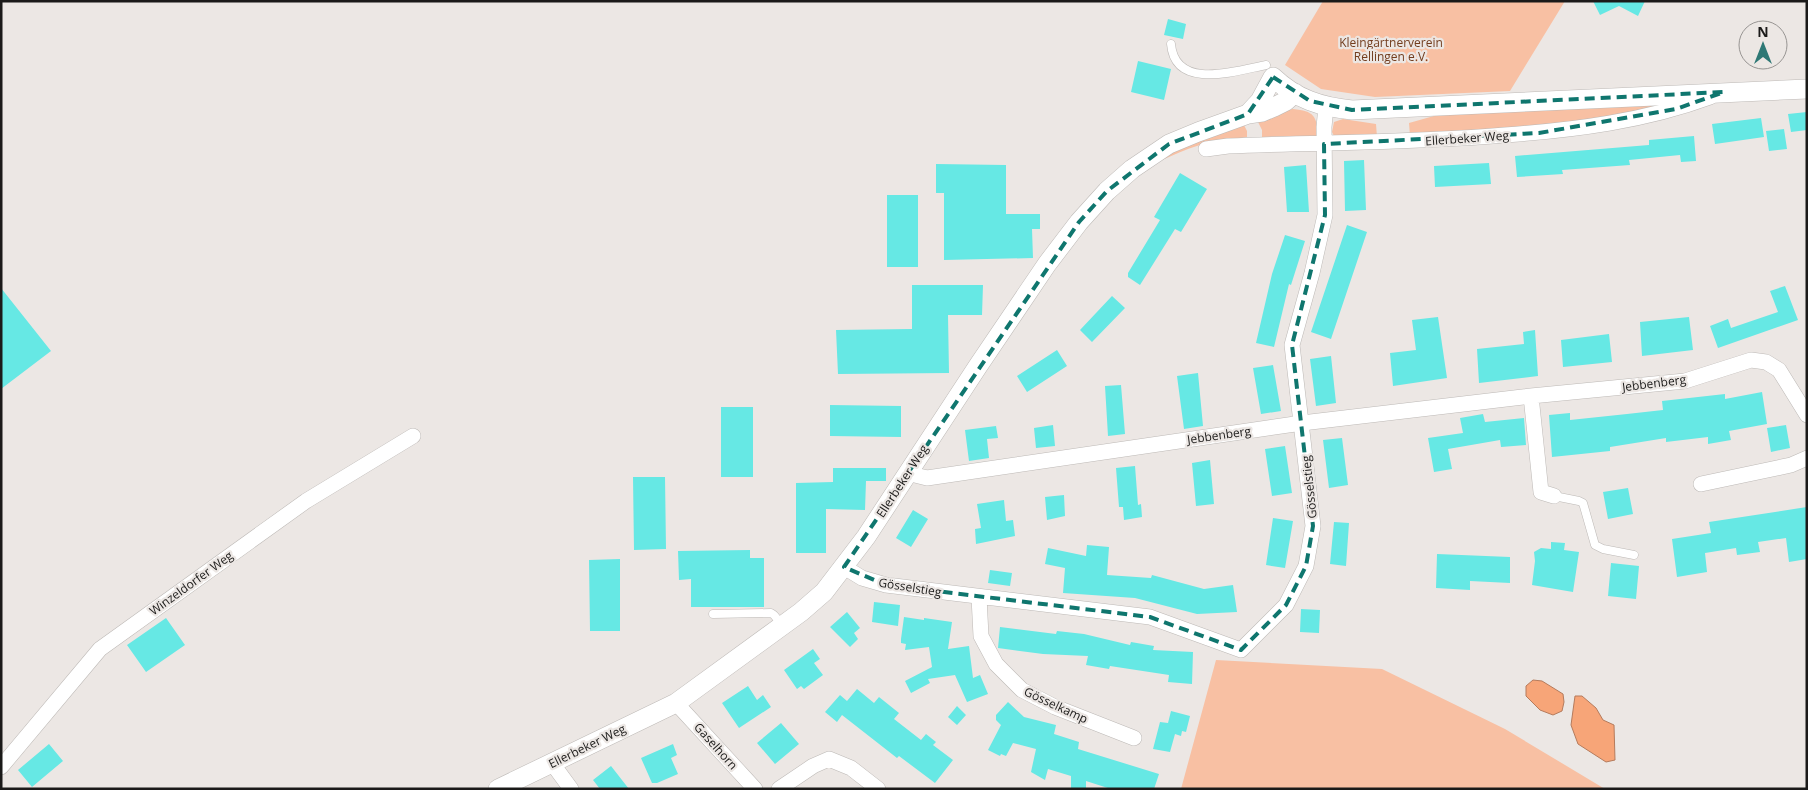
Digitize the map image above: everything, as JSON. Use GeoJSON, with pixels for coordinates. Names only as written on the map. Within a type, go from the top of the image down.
{"type":"FeatureCollection","features":[{"type":"Feature","properties":{"kind":"street","name":"Ellerbeker Weg"},"geometry":{"type":"LineString","coordinates":[[1270,71],[1284,87],[1310,101],[1326,107],[1352,110],[1807,89]]}},
{"type":"Feature","properties":{"kind":"street"},"geometry":{"type":"LineString","coordinates":[[1248,114],[1260,101],[1270,71]]}},
{"type":"Feature","properties":{"kind":"street","name":"Ellerbeker Weg"},"geometry":{"type":"LineString","coordinates":[[1206,149],[1228,146],[1456,139],[1539,133],[1610,123],[1676,109],[1724,92]]}},
{"type":"Feature","properties":{"kind":"street","name":"Ellerbeker Weg"},"geometry":{"type":"LineString","coordinates":[[498,789],[676,703],[783,626],[824,592],[866,537],[1047,264],[1079,222],[1107,190],[1132,169],[1169,144],[1248,114],[1262,112],[1286,101],[1295,93]]}},
{"type":"Feature","properties":{"kind":"street","name":"Gösselstieg"},"geometry":{"type":"LineString","coordinates":[[844,567],[862,578],[886,585],[1150,617],[1241,650],[1286,605],[1306,566],[1313,526],[1292,345],[1312,273],[1325,215],[1324,144],[1326,107]]}},
{"type":"Feature","properties":{"kind":"street","name":"Jebbenberg"},"geometry":{"type":"LineString","coordinates":[[907,473],[927,478],[1302,423],[1531,396],[1686,381],[1751,360],[1766,362],[1779,370],[1807,415]]}},
{"type":"Feature","properties":{"kind":"street"},"geometry":{"type":"LineString","coordinates":[[1531,396],[1544,494]]}},
{"type":"Feature","properties":{"kind":"street","name":"Winzeldorfer Weg"},"geometry":{"type":"LineString","coordinates":[[1,767],[100,649],[306,501],[413,436]]}},
{"type":"Feature","properties":{"kind":"street"},"geometry":{"type":"LineString","coordinates":[[1701,484],[1791,466],[1807,458]]}},
{"type":"Feature","properties":{"kind":"street","name":"Gösselkamp"},"geometry":{"type":"LineString","coordinates":[[979,597],[981,636],[996,664],[1022,690],[1055,707],[1134,738]]}},
{"type":"Feature","properties":{"kind":"street","name":"Gaselhorn"},"geometry":{"type":"LineString","coordinates":[[676,703],[755,789]]}},
{"type":"Feature","properties":{"kind":"street"},"geometry":{"type":"LineString","coordinates":[[779,789],[813,766],[829,759],[851,768],[878,789]]}},
{"type":"Feature","properties":{"kind":"street"},"geometry":{"type":"LineString","coordinates":[[552,763],[571,789]]}},
{"type":"Feature","properties":{"kind":"lane"},"geometry":{"type":"LineString","coordinates":[[1171,44],[1174,59],[1185,70],[1201,74],[1270,71]]}},
{"type":"Feature","properties":{"kind":"lane"},"geometry":{"type":"LineString","coordinates":[[1544,494],[1579,501],[1583,504],[1595,545],[1603,549],[1634,555]]}},
{"type":"Feature","properties":{"kind":"lane"},"geometry":{"type":"LineString","coordinates":[[713,614],[771,613],[783,626]]}},
{"type":"Feature","properties":{"kind":"highlighted area"},"geometry":{"type":"Polygon","coordinates":[[[1273,77],[1310,101],[1352,110],[1724,92],[1676,109],[1539,133],[1324,144],[1325,215],[1292,345],[1313,526],[1306,566],[1286,605],[1241,650],[1150,617],[886,585],[844,567],[1079,222],[1107,191],[1169,144],[1248,114],[1273,77]]]}},
{"type":"Feature","properties":{"kind":"green space","name":"Kleingärtnerverein Rellingen e.V."},"geometry":{"type":"Polygon","coordinates":[[[1323,1],[1565,1],[1510,91],[1375,97],[1321,89],[1285,65],[1323,1]]]}},
{"type":"Feature","properties":{"kind":"green space"},"geometry":{"type":"Polygon","coordinates":[[[1660,102],[1660,108],[1580,122],[1410,136],[1409,123],[1441,114],[1660,102]]]}},
{"type":"Feature","properties":{"kind":"green space"},"geometry":{"type":"Polygon","coordinates":[[[1293,109],[1306,111],[1313,116],[1317,124],[1318,136],[1262,137],[1262,130],[1258,122],[1281,111],[1293,109]]]}},
{"type":"Feature","properties":{"kind":"green space"},"geometry":{"type":"Polygon","coordinates":[[[1343,119],[1376,124],[1377,137],[1334,136],[1332,132],[1334,122],[1343,119]]]}},
{"type":"Feature","properties":{"kind":"green space"},"geometry":{"type":"Polygon","coordinates":[[[1244,125],[1247,137],[1216,141],[1198,146],[1146,168],[1181,148],[1244,125]]]}},
{"type":"Feature","properties":{"kind":"green space"},"geometry":{"type":"Polygon","coordinates":[[[1216,660],[1382,669],[1505,729],[1605,789],[1181,789],[1216,660]]]}},
{"type":"Feature","properties":{"kind":"shaded area"},"geometry":{"type":"Polygon","coordinates":[[[1533,680],[1542,681],[1563,694],[1562,711],[1553,715],[1540,710],[1526,696],[1526,686],[1533,680]]]}},
{"type":"Feature","properties":{"kind":"shaded area"},"geometry":{"type":"Polygon","coordinates":[[[1575,696],[1582,696],[1596,708],[1603,720],[1614,725],[1615,760],[1606,762],[1578,744],[1571,725],[1575,696]]]}},
{"type":"Feature","properties":{"kind":"building"},"geometry":{"type":"Polygon","coordinates":[[[1593,1],[1645,1],[1638,16],[1619,6],[1600,15],[1593,1]]]}},
{"type":"Feature","properties":{"kind":"building"},"geometry":{"type":"Polygon","coordinates":[[[1168,19],[1186,24],[1183,39],[1164,35],[1168,19]]]}},
{"type":"Feature","properties":{"kind":"building"},"geometry":{"type":"Polygon","coordinates":[[[1138,61],[1171,69],[1164,100],[1131,92],[1138,61]]]}},
{"type":"Feature","properties":{"kind":"building"},"geometry":{"type":"Polygon","coordinates":[[[1807,112],[1807,130],[1791,132],[1788,114],[1807,112]]]}},
{"type":"Feature","properties":{"kind":"building"},"geometry":{"type":"Polygon","coordinates":[[[1761,118],[1764,137],[1715,144],[1712,124],[1761,118]]]}},
{"type":"Feature","properties":{"kind":"building"},"geometry":{"type":"Polygon","coordinates":[[[1784,129],[1787,149],[1769,151],[1766,131],[1784,129]]]}},
{"type":"Feature","properties":{"kind":"building"},"geometry":{"type":"Polygon","coordinates":[[[1694,136],[1696,161],[1681,162],[1680,155],[1629,160],[1630,165],[1562,170],[1563,174],[1517,177],[1515,156],[1649,145],[1649,140],[1694,136]]]}},
{"type":"Feature","properties":{"kind":"building"},"geometry":{"type":"Polygon","coordinates":[[[1364,160],[1366,210],[1345,211],[1344,161],[1364,160]]]}},
{"type":"Feature","properties":{"kind":"building"},"geometry":{"type":"Polygon","coordinates":[[[1489,163],[1491,184],[1435,187],[1434,166],[1489,163]]]}},
{"type":"Feature","properties":{"kind":"building"},"geometry":{"type":"Polygon","coordinates":[[[936,164],[1006,165],[1006,214],[1040,214],[1040,229],[1032,229],[1033,258],[944,260],[944,193],[936,193],[936,164]]]}},
{"type":"Feature","properties":{"kind":"building"},"geometry":{"type":"Polygon","coordinates":[[[1306,165],[1309,212],[1287,212],[1284,167],[1306,165]]]}},
{"type":"Feature","properties":{"kind":"building"},"geometry":{"type":"Polygon","coordinates":[[[1180,173],[1207,189],[1181,232],[1175,229],[1140,285],[1128,277],[1128,273],[1160,220],[1154,217],[1180,173]]]}},
{"type":"Feature","properties":{"kind":"building"},"geometry":{"type":"Polygon","coordinates":[[[887,195],[918,195],[918,267],[887,267],[887,195]]]}},
{"type":"Feature","properties":{"kind":"building"},"geometry":{"type":"Polygon","coordinates":[[[1347,225],[1367,232],[1331,339],[1311,332],[1347,225]]]}},
{"type":"Feature","properties":{"kind":"building"},"geometry":{"type":"Polygon","coordinates":[[[1285,235],[1305,241],[1291,285],[1289,284],[1274,347],[1256,343],[1272,274],[1285,235]]]}},
{"type":"Feature","properties":{"kind":"building"},"geometry":{"type":"Polygon","coordinates":[[[912,285],[983,285],[982,315],[948,315],[949,373],[838,374],[836,330],[912,329],[912,285]]]}},
{"type":"Feature","properties":{"kind":"building"},"geometry":{"type":"Polygon","coordinates":[[[1785,286],[1798,320],[1718,348],[1710,326],[1728,319],[1731,328],[1778,312],[1770,291],[1785,286]]]}},
{"type":"Feature","properties":{"kind":"building"},"geometry":{"type":"Polygon","coordinates":[[[1,288],[51,351],[1,389],[1,288]]]}},
{"type":"Feature","properties":{"kind":"building"},"geometry":{"type":"Polygon","coordinates":[[[1112,296],[1125,308],[1092,342],[1080,330],[1112,296]]]}},
{"type":"Feature","properties":{"kind":"building"},"geometry":{"type":"Polygon","coordinates":[[[1438,317],[1447,378],[1393,386],[1390,353],[1416,350],[1412,320],[1438,317]]]}},
{"type":"Feature","properties":{"kind":"building"},"geometry":{"type":"Polygon","coordinates":[[[1689,317],[1693,350],[1642,356],[1640,322],[1689,317]]]}},
{"type":"Feature","properties":{"kind":"building"},"geometry":{"type":"Polygon","coordinates":[[[1535,330],[1538,376],[1479,383],[1477,349],[1524,344],[1523,332],[1535,330]]]}},
{"type":"Feature","properties":{"kind":"building"},"geometry":{"type":"Polygon","coordinates":[[[1609,334],[1612,362],[1563,367],[1561,340],[1609,334]]]}},
{"type":"Feature","properties":{"kind":"building"},"geometry":{"type":"Polygon","coordinates":[[[1057,350],[1067,366],[1027,392],[1017,376],[1057,350]]]}},
{"type":"Feature","properties":{"kind":"building"},"geometry":{"type":"Polygon","coordinates":[[[1331,356],[1336,403],[1316,406],[1310,359],[1331,356]]]}},
{"type":"Feature","properties":{"kind":"building"},"geometry":{"type":"Polygon","coordinates":[[[1273,365],[1281,411],[1261,414],[1253,368],[1273,365]]]}},
{"type":"Feature","properties":{"kind":"building"},"geometry":{"type":"Polygon","coordinates":[[[1198,373],[1203,426],[1184,429],[1177,376],[1198,373]]]}},
{"type":"Feature","properties":{"kind":"building"},"geometry":{"type":"Polygon","coordinates":[[[1121,385],[1125,434],[1108,436],[1105,386],[1121,385]]]}},
{"type":"Feature","properties":{"kind":"building"},"geometry":{"type":"Polygon","coordinates":[[[1762,392],[1767,424],[1729,431],[1731,440],[1708,444],[1708,437],[1666,442],[1666,438],[1610,447],[1610,451],[1552,457],[1549,415],[1570,413],[1570,420],[1627,414],[1663,410],[1662,401],[1725,394],[1725,399],[1762,392]]]}},
{"type":"Feature","properties":{"kind":"building"},"geometry":{"type":"Polygon","coordinates":[[[830,405],[901,406],[901,437],[830,436],[830,405]]]}},
{"type":"Feature","properties":{"kind":"building"},"geometry":{"type":"Polygon","coordinates":[[[721,407],[753,407],[753,477],[721,477],[721,407]]]}},
{"type":"Feature","properties":{"kind":"building"},"geometry":{"type":"Polygon","coordinates":[[[1483,414],[1485,422],[1524,418],[1526,445],[1501,447],[1500,440],[1448,449],[1452,469],[1434,472],[1428,438],[1463,433],[1460,418],[1483,414]]]}},
{"type":"Feature","properties":{"kind":"building"},"geometry":{"type":"Polygon","coordinates":[[[1053,425],[1055,446],[1036,448],[1034,428],[1053,425]]]}},
{"type":"Feature","properties":{"kind":"building"},"geometry":{"type":"Polygon","coordinates":[[[1786,425],[1790,448],[1771,452],[1767,428],[1786,425]]]}},
{"type":"Feature","properties":{"kind":"building"},"geometry":{"type":"Polygon","coordinates":[[[996,426],[998,438],[987,439],[989,458],[969,461],[965,430],[996,426]]]}},
{"type":"Feature","properties":{"kind":"building"},"geometry":{"type":"Polygon","coordinates":[[[1342,438],[1348,485],[1329,488],[1323,440],[1342,438]]]}},
{"type":"Feature","properties":{"kind":"building"},"geometry":{"type":"Polygon","coordinates":[[[1285,446],[1292,493],[1272,496],[1265,449],[1285,446]]]}},
{"type":"Feature","properties":{"kind":"building"},"geometry":{"type":"Polygon","coordinates":[[[1210,460],[1214,504],[1196,506],[1192,463],[1210,460]]]}},
{"type":"Feature","properties":{"kind":"building"},"geometry":{"type":"Polygon","coordinates":[[[1135,466],[1138,505],[1141,504],[1142,517],[1124,520],[1123,507],[1119,507],[1116,468],[1135,466]]]}},
{"type":"Feature","properties":{"kind":"building"},"geometry":{"type":"Polygon","coordinates":[[[833,468],[886,468],[886,481],[866,481],[865,510],[826,509],[826,553],[796,553],[796,483],[833,482],[833,468]]]}},
{"type":"Feature","properties":{"kind":"building"},"geometry":{"type":"Polygon","coordinates":[[[633,477],[665,477],[666,549],[634,550],[633,477]]]}},
{"type":"Feature","properties":{"kind":"building"},"geometry":{"type":"Polygon","coordinates":[[[1628,488],[1633,514],[1608,519],[1603,492],[1628,488]]]}},
{"type":"Feature","properties":{"kind":"building"},"geometry":{"type":"Polygon","coordinates":[[[1064,495],[1065,516],[1047,520],[1045,497],[1064,495]]]}},
{"type":"Feature","properties":{"kind":"building"},"geometry":{"type":"Polygon","coordinates":[[[1004,500],[1006,521],[1013,520],[1015,536],[976,544],[975,529],[981,528],[977,504],[1004,500]]]}},
{"type":"Feature","properties":{"kind":"building"},"geometry":{"type":"Polygon","coordinates":[[[1807,507],[1807,559],[1789,562],[1786,538],[1758,542],[1760,552],[1737,555],[1736,548],[1705,553],[1707,572],[1677,577],[1672,539],[1711,533],[1709,522],[1807,507]]]}},
{"type":"Feature","properties":{"kind":"building"},"geometry":{"type":"Polygon","coordinates":[[[913,510],[928,519],[911,547],[896,538],[913,510]]]}},
{"type":"Feature","properties":{"kind":"building"},"geometry":{"type":"Polygon","coordinates":[[[1273,518],[1293,521],[1285,568],[1266,565],[1273,518]]]}},
{"type":"Feature","properties":{"kind":"building"},"geometry":{"type":"Polygon","coordinates":[[[1334,522],[1349,523],[1346,566],[1330,564],[1334,522]]]}},
{"type":"Feature","properties":{"kind":"building"},"geometry":{"type":"Polygon","coordinates":[[[1551,542],[1565,543],[1564,550],[1579,552],[1573,592],[1532,585],[1535,561],[1534,552],[1541,548],[1551,549],[1551,542]]]}},
{"type":"Feature","properties":{"kind":"building"},"geometry":{"type":"Polygon","coordinates":[[[1087,545],[1109,547],[1107,575],[1151,578],[1152,575],[1204,589],[1233,585],[1237,612],[1197,614],[1135,598],[1063,593],[1065,568],[1045,564],[1048,548],[1086,556],[1087,545]]]}},
{"type":"Feature","properties":{"kind":"building"},"geometry":{"type":"Polygon","coordinates":[[[750,550],[750,558],[764,558],[764,607],[691,607],[691,579],[679,580],[678,551],[750,550]]]}},
{"type":"Feature","properties":{"kind":"building"},"geometry":{"type":"Polygon","coordinates":[[[1437,554],[1510,557],[1510,583],[1470,581],[1470,590],[1436,588],[1437,554]]]}},
{"type":"Feature","properties":{"kind":"building"},"geometry":{"type":"Polygon","coordinates":[[[620,559],[620,631],[590,631],[589,560],[620,559]]]}},
{"type":"Feature","properties":{"kind":"building"},"geometry":{"type":"Polygon","coordinates":[[[1611,563],[1639,566],[1636,599],[1608,596],[1611,563]]]}},
{"type":"Feature","properties":{"kind":"building"},"geometry":{"type":"Polygon","coordinates":[[[990,570],[1012,573],[1010,586],[988,583],[990,570]]]}},
{"type":"Feature","properties":{"kind":"building"},"geometry":{"type":"Polygon","coordinates":[[[874,602],[900,605],[898,626],[872,622],[874,602]]]}},
{"type":"Feature","properties":{"kind":"building"},"geometry":{"type":"Polygon","coordinates":[[[1301,609],[1320,610],[1319,633],[1300,632],[1301,609]]]}},
{"type":"Feature","properties":{"kind":"building"},"geometry":{"type":"Polygon","coordinates":[[[847,612],[860,628],[854,633],[858,639],[850,647],[830,627],[847,612]]]}},
{"type":"Feature","properties":{"kind":"building"},"geometry":{"type":"Polygon","coordinates":[[[904,617],[952,622],[948,649],[969,646],[973,678],[980,675],[988,694],[967,702],[955,675],[928,679],[930,683],[911,693],[905,681],[932,667],[929,647],[905,650],[906,644],[901,643],[904,617]]]}},
{"type":"Feature","properties":{"kind":"building"},"geometry":{"type":"Polygon","coordinates":[[[166,618],[185,645],[146,672],[127,645],[166,618]]]}},
{"type":"Feature","properties":{"kind":"building"},"geometry":{"type":"Polygon","coordinates":[[[1000,627],[1056,634],[1057,631],[1084,634],[1130,645],[1131,642],[1154,646],[1153,650],[1193,652],[1192,684],[1168,682],[1169,675],[1110,666],[1109,669],[1086,665],[1088,656],[1043,654],[998,648],[1000,627]]]}},
{"type":"Feature","properties":{"kind":"building"},"geometry":{"type":"Polygon","coordinates":[[[813,649],[820,659],[814,663],[823,675],[804,689],[801,686],[797,689],[784,670],[813,649]]]}},
{"type":"Feature","properties":{"kind":"building"},"geometry":{"type":"Polygon","coordinates":[[[748,686],[757,700],[763,695],[771,707],[739,728],[722,703],[748,686]]]}},
{"type":"Feature","properties":{"kind":"building"},"geometry":{"type":"Polygon","coordinates":[[[857,689],[874,703],[879,697],[899,713],[894,719],[921,740],[926,734],[936,742],[933,745],[953,760],[935,783],[899,756],[897,758],[842,715],[837,722],[825,712],[840,695],[847,701],[857,689]]]}},
{"type":"Feature","properties":{"kind":"building"},"geometry":{"type":"Polygon","coordinates":[[[1008,702],[1024,717],[1056,725],[1054,734],[1079,742],[1078,749],[1159,774],[1154,789],[1111,789],[1086,781],[1086,789],[1071,789],[1071,776],[1048,769],[1045,780],[1031,772],[1036,749],[1013,743],[1006,756],[1001,754],[1000,756],[988,750],[1001,725],[996,720],[996,715],[1008,702]]]}},
{"type":"Feature","properties":{"kind":"building"},"geometry":{"type":"Polygon","coordinates":[[[957,706],[966,715],[957,725],[948,717],[957,706]]]}},
{"type":"Feature","properties":{"kind":"building"},"geometry":{"type":"Polygon","coordinates":[[[1171,711],[1190,716],[1186,732],[1182,731],[1181,736],[1175,734],[1170,752],[1153,749],[1160,722],[1168,723],[1171,711]]]}},
{"type":"Feature","properties":{"kind":"building"},"geometry":{"type":"Polygon","coordinates":[[[781,723],[799,744],[775,764],[757,743],[781,723]]]}},
{"type":"Feature","properties":{"kind":"building"},"geometry":{"type":"Polygon","coordinates":[[[49,744],[63,761],[32,787],[18,770],[49,744]]]}},
{"type":"Feature","properties":{"kind":"building"},"geometry":{"type":"Polygon","coordinates":[[[673,744],[677,755],[671,758],[678,774],[657,783],[652,783],[641,758],[673,744]]]}},
{"type":"Feature","properties":{"kind":"building"},"geometry":{"type":"Polygon","coordinates":[[[611,766],[629,789],[600,789],[593,780],[611,766]]]}}]}
